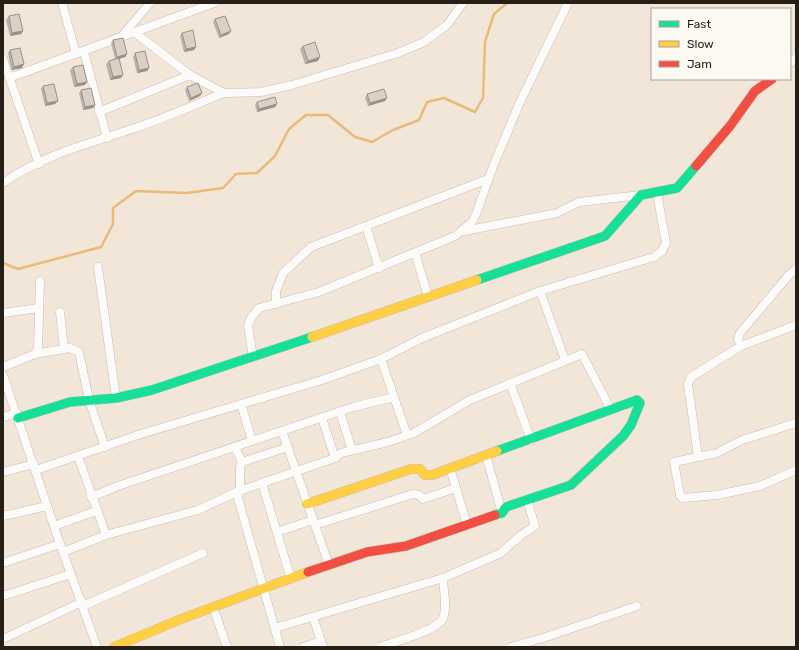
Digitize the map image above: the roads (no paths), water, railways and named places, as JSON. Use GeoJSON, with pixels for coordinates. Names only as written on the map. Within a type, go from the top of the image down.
{"type":"FeatureCollection","features":[{"type":"Feature","properties":{"kind":"street"},"geometry":{"type":"LineString","coordinates":[[62,3],[80,53],[107,138]]}},
{"type":"Feature","properties":{"kind":"street"},"geometry":{"type":"LineString","coordinates":[[122,37],[150,3]]}},
{"type":"Feature","properties":{"kind":"street"},"geometry":{"type":"LineString","coordinates":[[9,78],[214,3]]}},
{"type":"Feature","properties":{"kind":"street"},"geometry":{"type":"LineString","coordinates":[[3,183],[18,172],[60,154],[107,138],[224,93],[261,92],[398,53],[424,42],[447,25],[463,3]]}},
{"type":"Feature","properties":{"kind":"street"},"geometry":{"type":"LineString","coordinates":[[253,357],[248,326],[251,318],[259,308],[320,292],[414,254],[464,231],[472,222],[476,214],[488,179],[520,102],[568,3]]}},
{"type":"Feature","properties":{"kind":"street"},"geometry":{"type":"LineString","coordinates":[[134,32],[190,75],[224,93]]}},
{"type":"Feature","properties":{"kind":"street"},"geometry":{"type":"LineString","coordinates":[[3,58],[38,164]]}},
{"type":"Feature","properties":{"kind":"street"},"geometry":{"type":"LineString","coordinates":[[99,112],[190,75]]}},
{"type":"Feature","properties":{"kind":"street"},"geometry":{"type":"LineString","coordinates":[[464,231],[557,213],[579,202],[657,193],[677,188],[721,137],[755,91],[771,80]]}},
{"type":"Feature","properties":{"kind":"street"},"geometry":{"type":"LineString","coordinates":[[276,304],[276,291],[283,273],[311,247],[488,179]]}},
{"type":"Feature","properties":{"kind":"street"},"geometry":{"type":"LineString","coordinates":[[3,472],[35,467],[78,456],[322,380],[381,359],[422,338],[540,291],[654,257],[662,251],[666,243],[657,193]]}},
{"type":"Feature","properties":{"kind":"street"},"geometry":{"type":"LineString","coordinates":[[3,417],[18,416],[70,402],[116,398],[152,390],[253,357],[605,236],[641,195]]}},
{"type":"Feature","properties":{"kind":"street"},"geometry":{"type":"LineString","coordinates":[[366,226],[379,268]]}},
{"type":"Feature","properties":{"kind":"street"},"geometry":{"type":"LineString","coordinates":[[414,254],[428,296]]}},
{"type":"Feature","properties":{"kind":"street"},"geometry":{"type":"LineString","coordinates":[[98,267],[116,398]]}},
{"type":"Feature","properties":{"kind":"street"},"geometry":{"type":"LineString","coordinates":[[741,346],[738,339],[740,333],[788,275],[796,269]]}},
{"type":"Feature","properties":{"kind":"street"},"geometry":{"type":"LineString","coordinates":[[34,354],[38,349],[40,281]]}},
{"type":"Feature","properties":{"kind":"street"},"geometry":{"type":"LineString","coordinates":[[540,291],[565,360]]}},
{"type":"Feature","properties":{"kind":"street"},"geometry":{"type":"LineString","coordinates":[[3,313],[39,308]]}},
{"type":"Feature","properties":{"kind":"street"},"geometry":{"type":"LineString","coordinates":[[60,312],[64,348]]}},
{"type":"Feature","properties":{"kind":"street"},"geometry":{"type":"LineString","coordinates":[[698,457],[689,380],[691,377],[741,346],[796,325]]}},
{"type":"Feature","properties":{"kind":"street"},"geometry":{"type":"LineString","coordinates":[[3,367],[34,354],[64,348],[75,349],[79,352],[89,400],[105,447]]}},
{"type":"Feature","properties":{"kind":"street"},"geometry":{"type":"LineString","coordinates":[[3,563],[198,510],[239,491],[335,458],[341,453],[407,436],[470,400],[565,360],[583,354],[611,410]]}},
{"type":"Feature","properties":{"kind":"street"},"geometry":{"type":"LineString","coordinates":[[381,359],[407,436]]}},
{"type":"Feature","properties":{"kind":"street"},"geometry":{"type":"LineString","coordinates":[[3,374],[61,548],[97,647]]}},
{"type":"Feature","properties":{"kind":"street"},"geometry":{"type":"LineString","coordinates":[[510,383],[531,440]]}},
{"type":"Feature","properties":{"kind":"street"},"geometry":{"type":"LineString","coordinates":[[91,497],[118,486],[282,431],[340,412],[394,397]]}},
{"type":"Feature","properties":{"kind":"street"},"geometry":{"type":"LineString","coordinates":[[114,647],[181,619],[265,590],[291,578],[372,551],[406,546],[502,514],[506,507],[571,485],[623,436],[631,425],[640,403],[637,400],[531,440],[429,475],[420,470],[411,469],[307,504]]}},
{"type":"Feature","properties":{"kind":"street"},"geometry":{"type":"LineString","coordinates":[[241,404],[252,441]]}},
{"type":"Feature","properties":{"kind":"street"},"geometry":{"type":"LineString","coordinates":[[340,412],[352,450]]}},
{"type":"Feature","properties":{"kind":"street"},"geometry":{"type":"LineString","coordinates":[[322,418],[335,458]]}},
{"type":"Feature","properties":{"kind":"street"},"geometry":{"type":"LineString","coordinates":[[796,423],[742,440],[717,453],[674,462],[680,495],[682,498],[717,495],[760,486],[796,470]]}},
{"type":"Feature","properties":{"kind":"street"},"geometry":{"type":"LineString","coordinates":[[282,431],[329,565]]}},
{"type":"Feature","properties":{"kind":"street"},"geometry":{"type":"LineString","coordinates":[[235,447],[242,462],[240,467],[238,498],[280,647]]}},
{"type":"Feature","properties":{"kind":"street"},"geometry":{"type":"LineString","coordinates":[[242,462],[288,447]]}},
{"type":"Feature","properties":{"kind":"street"},"geometry":{"type":"LineString","coordinates":[[486,455],[502,514]]}},
{"type":"Feature","properties":{"kind":"street"},"geometry":{"type":"LineString","coordinates":[[78,456],[91,497],[106,535]]}},
{"type":"Feature","properties":{"kind":"street"},"geometry":{"type":"LineString","coordinates":[[450,468],[467,525]]}},
{"type":"Feature","properties":{"kind":"street"},"geometry":{"type":"LineString","coordinates":[[262,483],[291,578]]}},
{"type":"Feature","properties":{"kind":"street"},"geometry":{"type":"LineString","coordinates":[[277,532],[413,494],[419,495],[423,499],[456,488]]}},
{"type":"Feature","properties":{"kind":"street"},"geometry":{"type":"LineString","coordinates":[[275,628],[443,578],[501,553],[521,535],[534,528],[536,524],[527,500]]}},
{"type":"Feature","properties":{"kind":"street"},"geometry":{"type":"LineString","coordinates":[[3,516],[47,506]]}},
{"type":"Feature","properties":{"kind":"street"},"geometry":{"type":"LineString","coordinates":[[54,526],[96,510]]}},
{"type":"Feature","properties":{"kind":"street"},"geometry":{"type":"LineString","coordinates":[[3,639],[203,553]]}},
{"type":"Feature","properties":{"kind":"street"},"geometry":{"type":"LineString","coordinates":[[3,596],[71,574]]}},
{"type":"Feature","properties":{"kind":"street"},"geometry":{"type":"LineString","coordinates":[[380,647],[432,627],[443,619],[445,612],[443,578]]}},
{"type":"Feature","properties":{"kind":"street"},"geometry":{"type":"LineString","coordinates":[[511,647],[546,637],[637,606]]}},
{"type":"Feature","properties":{"kind":"street"},"geometry":{"type":"LineString","coordinates":[[213,608],[226,647]]}},
{"type":"Feature","properties":{"kind":"street"},"geometry":{"type":"LineString","coordinates":[[303,647],[322,644],[313,617]]}},
{"type":"Feature","properties":{"kind":"waterway"},"geometry":{"type":"LineString","coordinates":[[3,263],[18,269],[101,247],[113,224],[113,208],[136,191],[187,193],[223,188],[236,174],[257,173],[275,156],[289,129],[306,115],[328,115],[355,137],[372,142],[393,130],[419,120],[427,102],[444,98],[475,112],[483,98],[485,42],[494,14],[507,3]]}}]}
